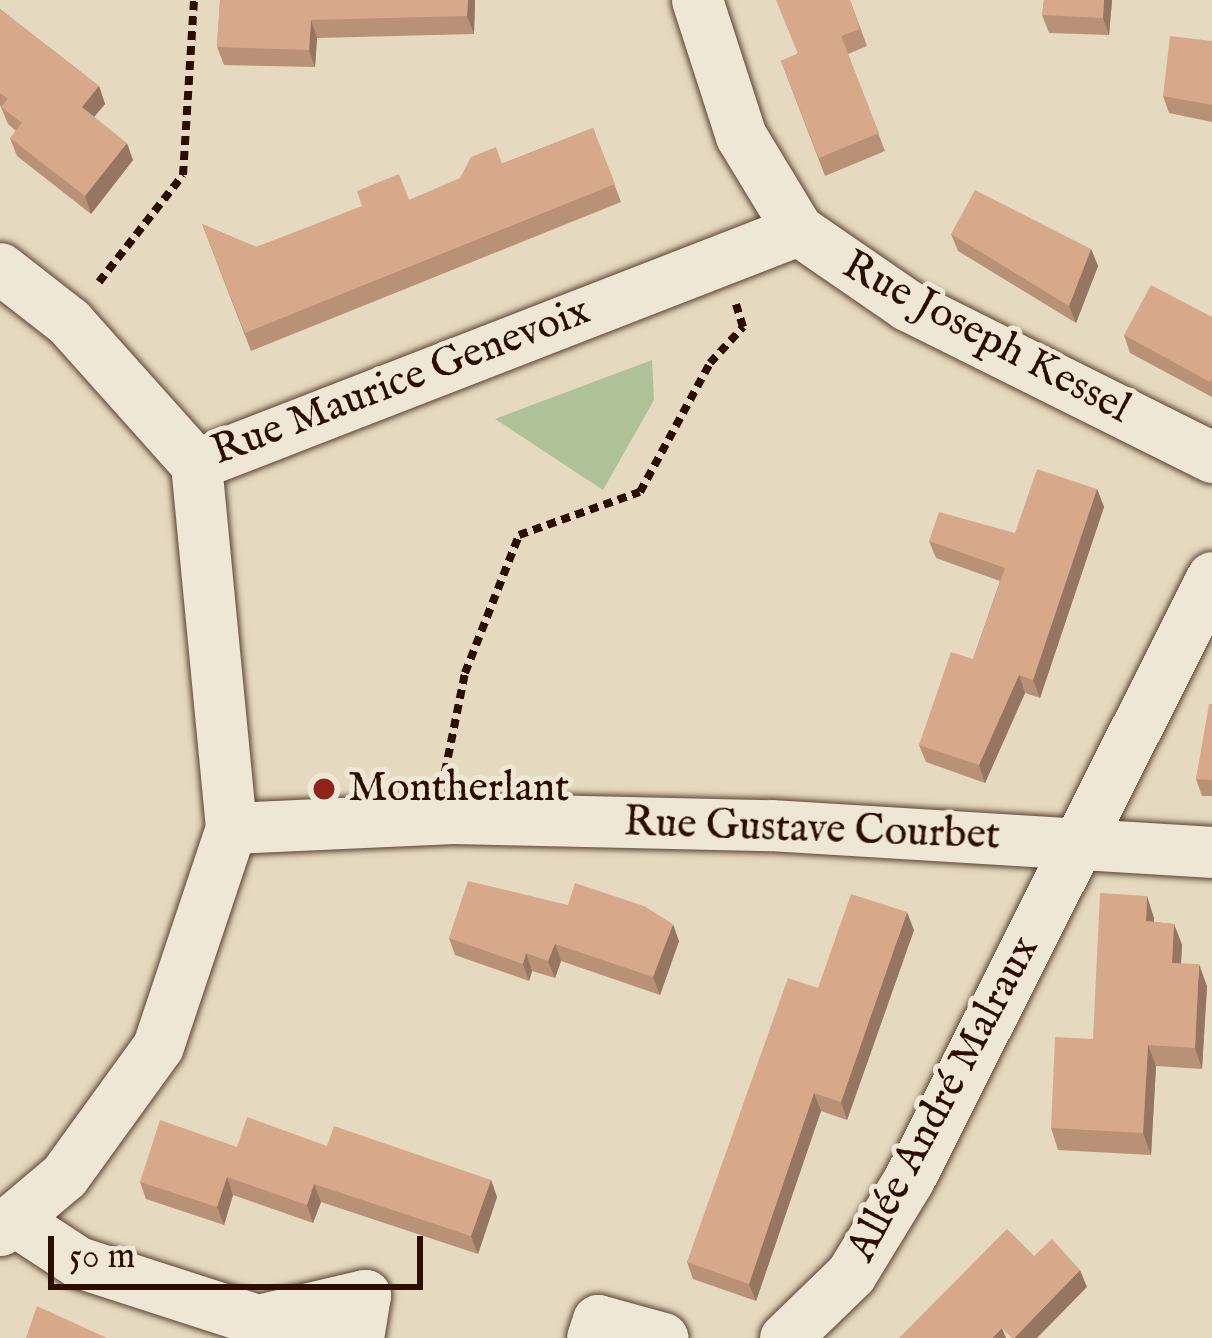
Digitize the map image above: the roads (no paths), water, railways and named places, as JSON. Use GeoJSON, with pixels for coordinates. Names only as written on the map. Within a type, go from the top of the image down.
{"type":"FeatureCollection","features":[{"type":"Feature","properties":{"kind":"street","name":"Rue Joseph Kessel"},"geometry":{"type":"LineString","coordinates":[[697,0],[741,136],[798,230],[908,305],[1212,457]]}},
{"type":"Feature","properties":{"kind":"street","name":"Rue Maurice Genevoix"},"geometry":{"type":"LineString","coordinates":[[0,268],[70,322],[196,464],[798,230]]}},
{"type":"Feature","properties":{"kind":"street"},"geometry":{"type":"LineString","coordinates":[[196,464],[231,828],[158,1046],[116,1114],[7,1225],[78,1262],[313,1338]]}},
{"type":"Feature","properties":{"kind":"street","name":"Allée André Malraux"},"geometry":{"type":"LineString","coordinates":[[785,1338],[851,1274],[908,1179],[1212,577]]}},
{"type":"Feature","properties":{"kind":"street","name":"Rue Gustave Courbet"},"geometry":{"type":"LineString","coordinates":[[231,828],[408,819],[1076,842],[1212,852]]}},
{"type":"Feature","properties":{"kind":"street"},"geometry":{"type":"LineString","coordinates":[[257,1321],[364,1295],[358,1338]]}},
{"type":"Feature","properties":{"kind":"street"},"geometry":{"type":"LineString","coordinates":[[592,1338],[598,1320],[663,1338]]}},
{"type":"Feature","properties":{"kind":"place","name":"Montherlant"},"geometry":{"type":"Point","coordinates":[324,789]}}]}
